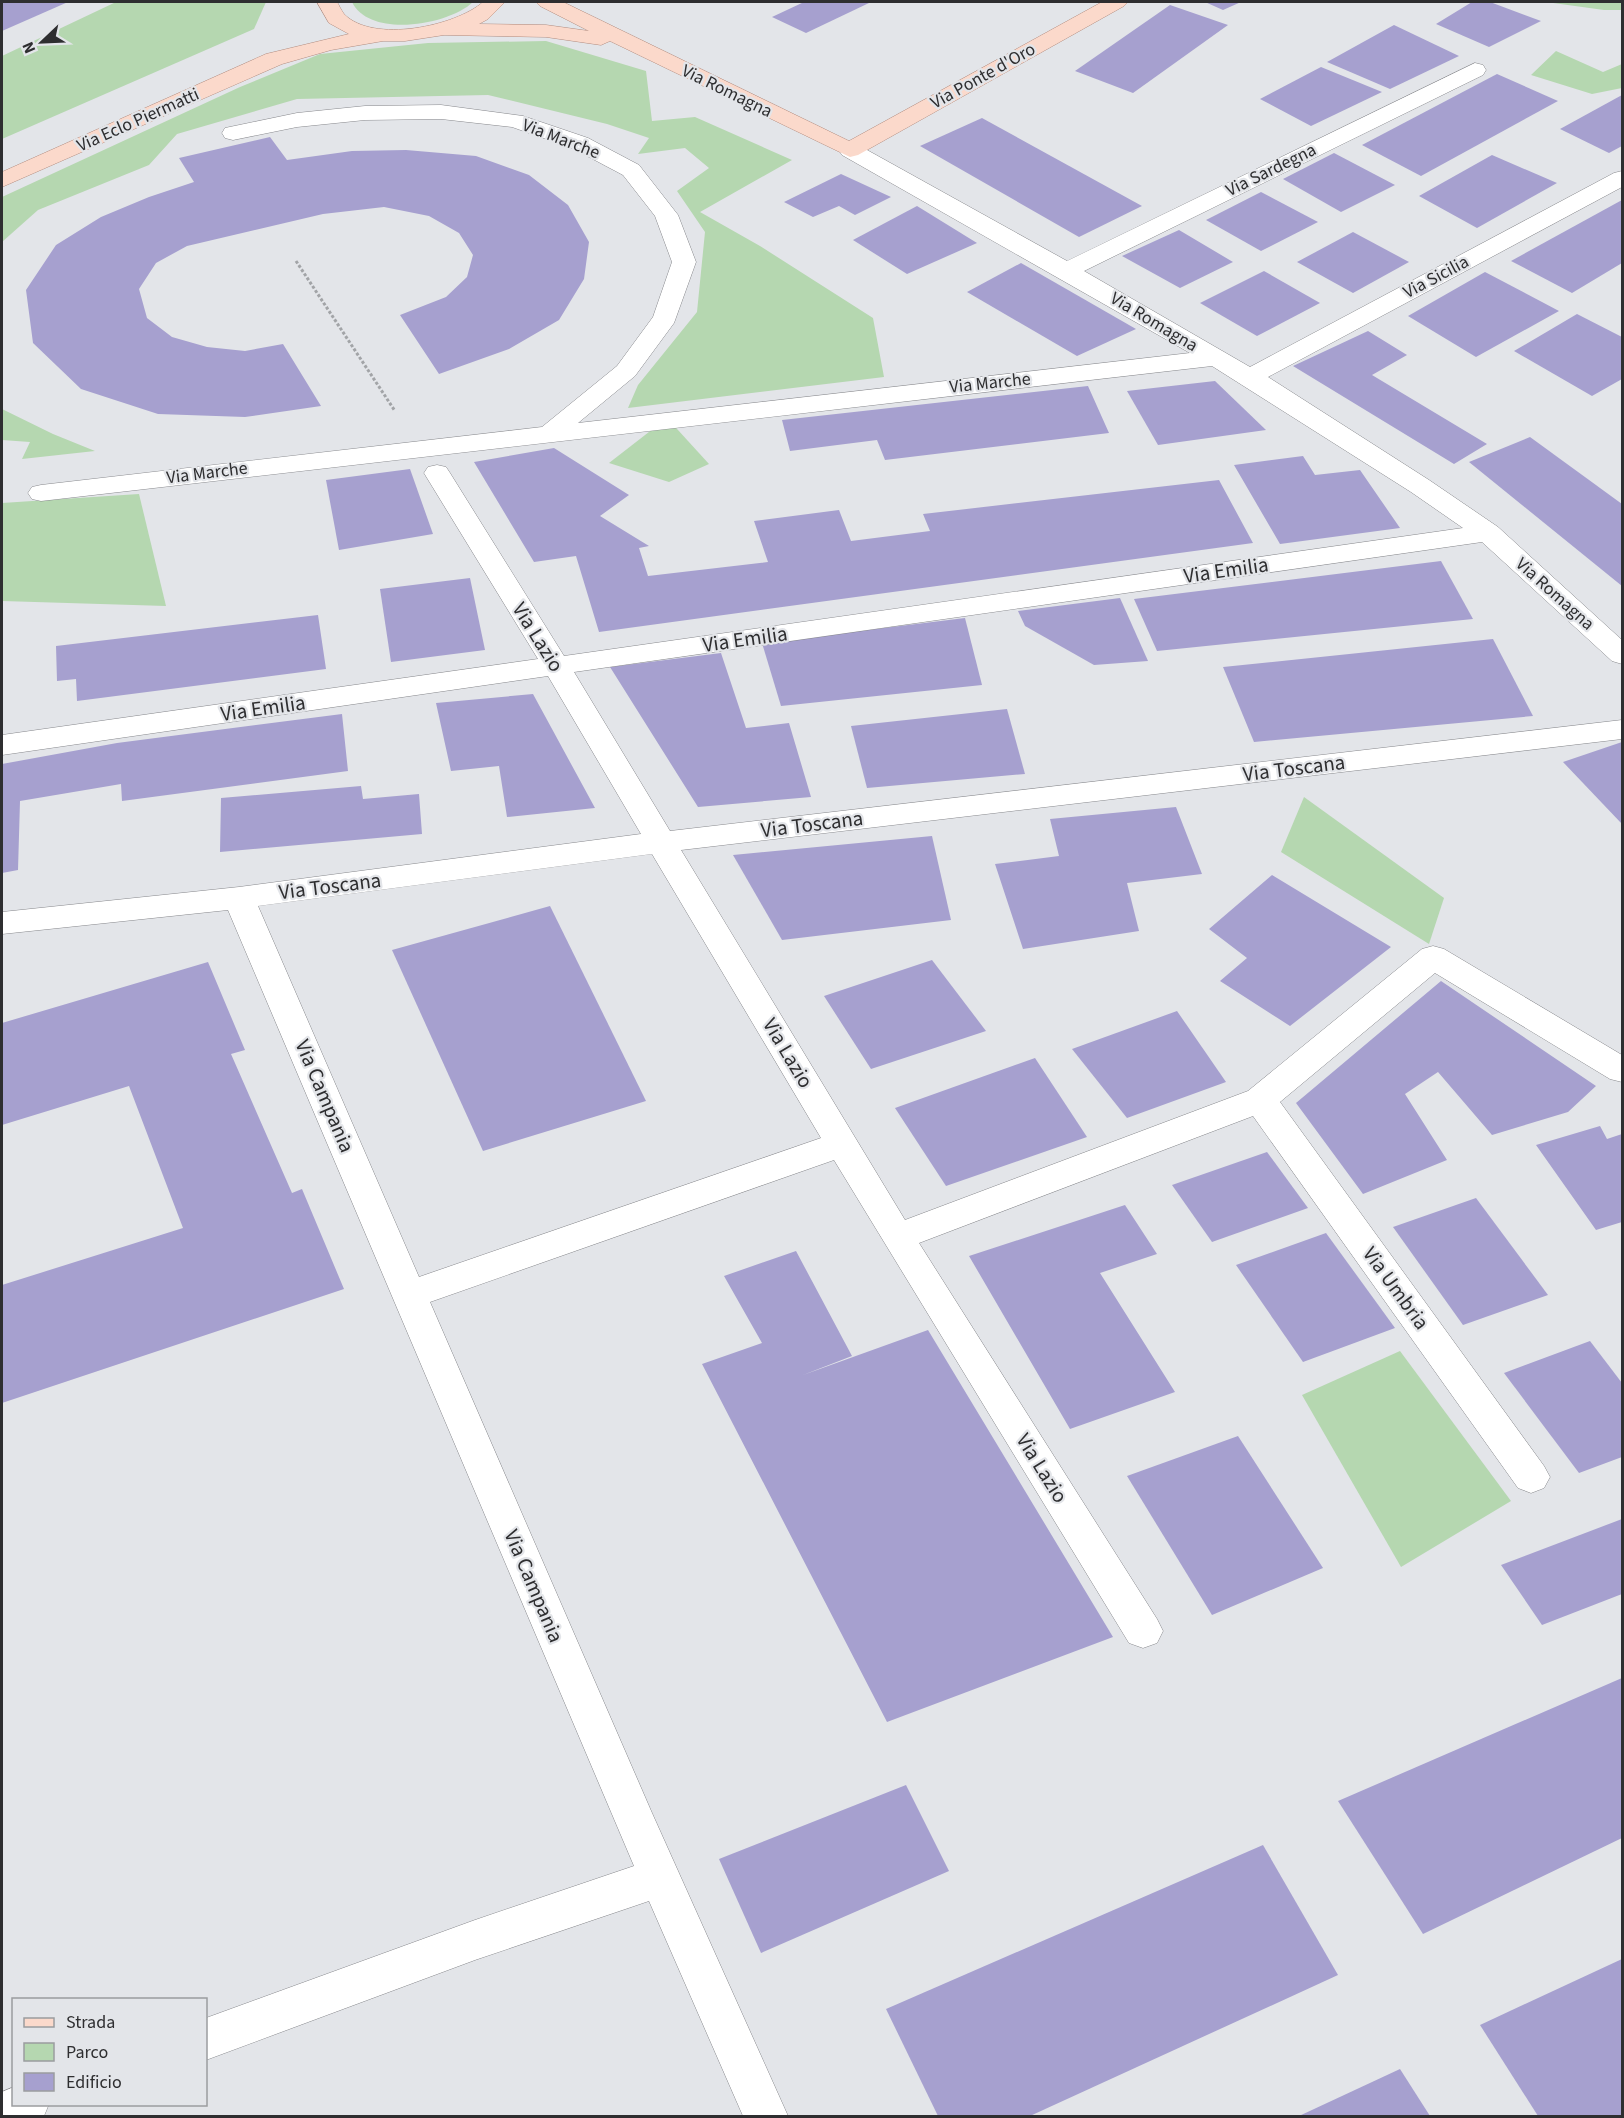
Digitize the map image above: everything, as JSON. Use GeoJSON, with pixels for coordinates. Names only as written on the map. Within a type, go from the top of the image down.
{"type":"FeatureCollection","features":[{"type":"Feature","properties":{"kind":"main road"},"geometry":{"type":"LineString","coordinates":[[320,15],[333,14],[345,23],[363,30],[385,34],[416,35],[448,30],[472,22],[489,10],[495,2]]}},
{"type":"Feature","properties":{"kind":"main road","name":"Via Romagna"},"geometry":{"type":"LineString","coordinates":[[547,2],[850,150]]}},
{"type":"Feature","properties":{"kind":"main road","name":"Via Ponte d'Oro"},"geometry":{"type":"LineString","coordinates":[[850,150],[1117,2]]}},
{"type":"Feature","properties":{"kind":"main road","name":"Via Eclo Piermatti"},"geometry":{"type":"LineString","coordinates":[[274,59],[320,15]]}},
{"type":"Feature","properties":{"kind":"main road","name":"Via Romagna"},"geometry":{"type":"LineString","coordinates":[[448,30],[546,31],[595,38],[645,51]]}},
{"type":"Feature","properties":{"kind":"main road","name":"Via Eclo Piermatti"},"geometry":{"type":"LineString","coordinates":[[2,180],[274,59],[329,44],[385,34]]}},
{"type":"Feature","properties":{"kind":"street","name":"Via Sardegna"},"geometry":{"type":"LineString","coordinates":[[1066,271],[1475,70]]}},
{"type":"Feature","properties":{"kind":"street","name":"Via Marche"},"geometry":{"type":"LineString","coordinates":[[233,133],[297,120],[365,113],[441,112],[515,121],[580,143],[631,170],[666,215],[684,262],[665,318],[626,371],[552,432]]}},
{"type":"Feature","properties":{"kind":"street","name":"Via Romagna"},"geometry":{"type":"LineString","coordinates":[[850,150],[1250,377],[1420,486],[1488,533],[1623,655]]}},
{"type":"Feature","properties":{"kind":"street","name":"Via Sicilia"},"geometry":{"type":"LineString","coordinates":[[1250,377],[1623,178]]}},
{"type":"Feature","properties":{"kind":"street","name":"Via Marche"},"geometry":{"type":"LineString","coordinates":[[41,493],[428,461],[552,432],[1213,358]]}},
{"type":"Feature","properties":{"kind":"street","name":"Via Lazio"},"geometry":{"type":"LineString","coordinates":[[428,461],[556,666],[897,1237],[1143,1631]]}},
{"type":"Feature","properties":{"kind":"street","name":"Via Emilia"},"geometry":{"type":"LineString","coordinates":[[2,745],[1488,533]]}},
{"type":"Feature","properties":{"kind":"street","name":"Via Toscana"},"geometry":{"type":"LineString","coordinates":[[2,923],[239,897],[661,842],[1623,729]]}},
{"type":"Feature","properties":{"kind":"street","name":"Via Campania"},"geometry":{"type":"LineString","coordinates":[[239,897],[411,1294],[658,1878],[766,2116]]}},
{"type":"Feature","properties":{"kind":"street"},"geometry":{"type":"LineString","coordinates":[[897,1237],[1260,1100],[1433,957],[1623,1070]]}},
{"type":"Feature","properties":{"kind":"street","name":"Via Umbria"},"geometry":{"type":"LineString","coordinates":[[1260,1100],[1531,1477]]}},
{"type":"Feature","properties":{"kind":"street"},"geometry":{"type":"LineString","coordinates":[[411,1294],[842,1144]]}},
{"type":"Feature","properties":{"kind":"street"},"geometry":{"type":"LineString","coordinates":[[207,2039],[475,1940],[658,1878]]}},
{"type":"Feature","properties":{"kind":"street"},"geometry":{"type":"LineString","coordinates":[[2,2114],[22,2106]]}},
{"type":"Feature","properties":{"kind":"path"},"geometry":{"type":"LineString","coordinates":[[296,261],[428,461]]}},
{"type":"Feature","properties":{"kind":"green space"},"geometry":{"type":"Polygon","coordinates":[[[116,2],[266,2],[254,29],[2,139],[2,56],[116,2]]]}},
{"type":"Feature","properties":{"kind":"green space"},"geometry":{"type":"Polygon","coordinates":[[[352,2],[473,2],[446,17],[410,25],[375,21],[361,14],[352,2]]]}},
{"type":"Feature","properties":{"kind":"green space"},"geometry":{"type":"Polygon","coordinates":[[[1546,2],[1622,2],[1622,10],[1604,10],[1546,2]]]}},
{"type":"Feature","properties":{"kind":"green space"},"geometry":{"type":"Polygon","coordinates":[[[546,41],[646,71],[652,121],[695,117],[792,160],[700,212],[760,246],[873,318],[884,377],[628,408],[638,385],[697,312],[705,232],[677,191],[709,168],[685,148],[638,154],[649,138],[607,124],[488,95],[297,99],[177,134],[149,165],[38,210],[2,242],[2,197],[240,87],[320,54],[428,43],[546,41]]]}},
{"type":"Feature","properties":{"kind":"green space"},"geometry":{"type":"Polygon","coordinates":[[[1556,51],[1603,72],[1622,64],[1622,88],[1592,94],[1531,75],[1556,51]]]}},
{"type":"Feature","properties":{"kind":"green space"},"geometry":{"type":"Polygon","coordinates":[[[2,409],[95,451],[22,459],[30,442],[2,440],[2,409]]]}},
{"type":"Feature","properties":{"kind":"green space"},"geometry":{"type":"Polygon","coordinates":[[[667,418],[709,464],[669,482],[609,463],[667,418]]]}},
{"type":"Feature","properties":{"kind":"green space"},"geometry":{"type":"Polygon","coordinates":[[[139,494],[166,606],[2,601],[2,503],[139,494]]]}},
{"type":"Feature","properties":{"kind":"green space"},"geometry":{"type":"Polygon","coordinates":[[[1304,797],[1444,898],[1429,944],[1281,852],[1304,797]]]}},
{"type":"Feature","properties":{"kind":"green space"},"geometry":{"type":"Polygon","coordinates":[[[1400,1351],[1511,1501],[1401,1567],[1302,1395],[1400,1351]]]}},
{"type":"Feature","properties":{"kind":"building"},"geometry":{"type":"Polygon","coordinates":[[[2,2],[68,2],[2,31],[2,2]]]}},
{"type":"Feature","properties":{"kind":"building"},"geometry":{"type":"Polygon","coordinates":[[[804,2],[869,3],[806,33],[772,17],[804,2]]]}},
{"type":"Feature","properties":{"kind":"building"},"geometry":{"type":"Polygon","coordinates":[[[1205,2],[1241,2],[1223,10],[1205,2]]]}},
{"type":"Feature","properties":{"kind":"building"},"geometry":{"type":"Polygon","coordinates":[[[1472,2],[1490,2],[1541,21],[1489,47],[1436,24],[1472,2]]]}},
{"type":"Feature","properties":{"kind":"building"},"geometry":{"type":"Polygon","coordinates":[[[1170,5],[1228,25],[1133,93],[1075,71],[1170,5]]]}},
{"type":"Feature","properties":{"kind":"building"},"geometry":{"type":"Polygon","coordinates":[[[1394,25],[1459,56],[1390,89],[1327,62],[1394,25]]]}},
{"type":"Feature","properties":{"kind":"building"},"geometry":{"type":"Polygon","coordinates":[[[1321,67],[1382,92],[1311,126],[1260,99],[1321,67]]]}},
{"type":"Feature","properties":{"kind":"building"},"geometry":{"type":"Polygon","coordinates":[[[1497,74],[1558,101],[1421,176],[1362,145],[1497,74]]]}},
{"type":"Feature","properties":{"kind":"building"},"geometry":{"type":"Polygon","coordinates":[[[1622,95],[1622,146],[1609,153],[1560,129],[1622,95]]]}},
{"type":"Feature","properties":{"kind":"building"},"geometry":{"type":"Polygon","coordinates":[[[982,118],[1142,206],[1079,237],[920,146],[982,118]]]}},
{"type":"Feature","properties":{"kind":"building"},"geometry":{"type":"Polygon","coordinates":[[[270,137],[287,160],[352,151],[406,150],[476,156],[529,175],[568,205],[589,242],[584,279],[559,320],[509,349],[439,374],[400,315],[446,297],[467,277],[473,255],[459,233],[429,216],[384,207],[323,214],[187,246],[156,263],[139,289],[147,318],[172,337],[207,347],[245,351],[283,344],[321,406],[245,417],[158,414],[81,389],[33,343],[26,290],[56,245],[101,217],[149,197],[194,182],[179,158],[270,137]]]}},
{"type":"Feature","properties":{"kind":"building"},"geometry":{"type":"Polygon","coordinates":[[[1334,153],[1395,185],[1341,212],[1283,179],[1334,153]]]}},
{"type":"Feature","properties":{"kind":"building"},"geometry":{"type":"Polygon","coordinates":[[[1492,155],[1557,183],[1477,228],[1419,196],[1492,155]]]}},
{"type":"Feature","properties":{"kind":"building"},"geometry":{"type":"Polygon","coordinates":[[[841,174],[891,197],[855,215],[839,206],[813,217],[784,202],[841,174]]]}},
{"type":"Feature","properties":{"kind":"building"},"geometry":{"type":"Polygon","coordinates":[[[1261,192],[1318,222],[1261,251],[1206,220],[1261,192]]]}},
{"type":"Feature","properties":{"kind":"building"},"geometry":{"type":"Polygon","coordinates":[[[1622,200],[1622,263],[1572,293],[1511,261],[1622,200]]]}},
{"type":"Feature","properties":{"kind":"building"},"geometry":{"type":"Polygon","coordinates":[[[917,206],[977,243],[907,274],[853,240],[917,206]]]}},
{"type":"Feature","properties":{"kind":"building"},"geometry":{"type":"Polygon","coordinates":[[[1179,230],[1233,262],[1180,288],[1122,256],[1179,230]]]}},
{"type":"Feature","properties":{"kind":"building"},"geometry":{"type":"Polygon","coordinates":[[[1353,232],[1409,262],[1353,293],[1297,262],[1353,232]]]}},
{"type":"Feature","properties":{"kind":"building"},"geometry":{"type":"Polygon","coordinates":[[[1021,263],[1136,329],[1077,356],[967,292],[1021,263]]]}},
{"type":"Feature","properties":{"kind":"building"},"geometry":{"type":"Polygon","coordinates":[[[1264,271],[1320,303],[1257,336],[1200,303],[1264,271]]]}},
{"type":"Feature","properties":{"kind":"building"},"geometry":{"type":"Polygon","coordinates":[[[1485,272],[1559,311],[1476,357],[1408,316],[1485,272]]]}},
{"type":"Feature","properties":{"kind":"building"},"geometry":{"type":"Polygon","coordinates":[[[1577,314],[1622,337],[1622,379],[1592,396],[1514,351],[1577,314]]]}},
{"type":"Feature","properties":{"kind":"building"},"geometry":{"type":"Polygon","coordinates":[[[1368,331],[1407,355],[1372,375],[1487,444],[1454,464],[1293,366],[1368,331]]]}},
{"type":"Feature","properties":{"kind":"building"},"geometry":{"type":"Polygon","coordinates":[[[1215,381],[1266,430],[1158,445],[1127,391],[1215,381]]]}},
{"type":"Feature","properties":{"kind":"building"},"geometry":{"type":"Polygon","coordinates":[[[1088,386],[1109,433],[885,460],[877,440],[790,451],[782,420],[1088,386]]]}},
{"type":"Feature","properties":{"kind":"building"},"geometry":{"type":"Polygon","coordinates":[[[1530,437],[1622,504],[1622,586],[1469,462],[1530,437]]]}},
{"type":"Feature","properties":{"kind":"building"},"geometry":{"type":"Polygon","coordinates":[[[554,448],[629,495],[600,516],[649,546],[639,548],[648,576],[768,562],[754,521],[839,510],[851,541],[930,531],[923,514],[1219,480],[1253,543],[599,632],[576,556],[534,562],[474,462],[554,448]]]}},
{"type":"Feature","properties":{"kind":"building"},"geometry":{"type":"Polygon","coordinates":[[[1303,456],[1315,475],[1360,470],[1400,528],[1280,544],[1234,465],[1303,456]]]}},
{"type":"Feature","properties":{"kind":"building"},"geometry":{"type":"Polygon","coordinates":[[[410,469],[433,534],[339,550],[326,480],[410,469]]]}},
{"type":"Feature","properties":{"kind":"building"},"geometry":{"type":"Polygon","coordinates":[[[1441,561],[1473,619],[1157,651],[1134,599],[1441,561]]]}},
{"type":"Feature","properties":{"kind":"building"},"geometry":{"type":"Polygon","coordinates":[[[470,578],[485,650],[391,662],[380,589],[470,578]]]}},
{"type":"Feature","properties":{"kind":"building"},"geometry":{"type":"Polygon","coordinates":[[[1120,598],[1148,661],[1094,665],[1025,626],[1018,611],[1120,598]]]}},
{"type":"Feature","properties":{"kind":"building"},"geometry":{"type":"Polygon","coordinates":[[[318,615],[326,669],[77,701],[76,679],[57,681],[56,646],[318,615]]]}},
{"type":"Feature","properties":{"kind":"building"},"geometry":{"type":"Polygon","coordinates":[[[965,618],[982,685],[781,706],[762,643],[965,618]]]}},
{"type":"Feature","properties":{"kind":"building"},"geometry":{"type":"Polygon","coordinates":[[[1493,639],[1533,716],[1254,742],[1223,667],[1493,639]]]}},
{"type":"Feature","properties":{"kind":"building"},"geometry":{"type":"Polygon","coordinates":[[[721,653],[746,728],[789,723],[811,797],[698,807],[610,667],[721,653]]]}},
{"type":"Feature","properties":{"kind":"building"},"geometry":{"type":"Polygon","coordinates":[[[533,694],[595,808],[507,817],[499,766],[451,771],[436,703],[533,694]]]}},
{"type":"Feature","properties":{"kind":"building"},"geometry":{"type":"Polygon","coordinates":[[[1007,709],[1025,774],[867,788],[851,726],[1007,709]]]}},
{"type":"Feature","properties":{"kind":"building"},"geometry":{"type":"Polygon","coordinates":[[[342,714],[348,771],[122,801],[121,784],[20,801],[18,870],[2,873],[2,764],[117,743],[342,714]]]}},
{"type":"Feature","properties":{"kind":"building"},"geometry":{"type":"Polygon","coordinates":[[[1622,742],[1622,824],[1563,762],[1622,742]]]}},
{"type":"Feature","properties":{"kind":"building"},"geometry":{"type":"Polygon","coordinates":[[[361,786],[363,799],[419,794],[422,834],[220,852],[221,798],[361,786]]]}},
{"type":"Feature","properties":{"kind":"building"},"geometry":{"type":"Polygon","coordinates":[[[1176,807],[1202,874],[1127,883],[1139,931],[1023,949],[995,864],[1059,856],[1050,819],[1176,807]]]}},
{"type":"Feature","properties":{"kind":"building"},"geometry":{"type":"Polygon","coordinates":[[[932,836],[951,920],[782,940],[733,855],[932,836]]]}},
{"type":"Feature","properties":{"kind":"building"},"geometry":{"type":"Polygon","coordinates":[[[1272,875],[1391,947],[1290,1026],[1220,981],[1247,958],[1209,929],[1272,875]]]}},
{"type":"Feature","properties":{"kind":"building"},"geometry":{"type":"Polygon","coordinates":[[[550,906],[646,1101],[483,1151],[392,950],[550,906]]]}},
{"type":"Feature","properties":{"kind":"building"},"geometry":{"type":"Polygon","coordinates":[[[932,960],[986,1031],[871,1069],[824,996],[932,960]]]}},
{"type":"Feature","properties":{"kind":"building"},"geometry":{"type":"Polygon","coordinates":[[[208,962],[245,1050],[231,1054],[292,1193],[302,1189],[344,1289],[2,1403],[2,1285],[183,1228],[129,1086],[2,1125],[2,1023],[208,962]]]}},
{"type":"Feature","properties":{"kind":"building"},"geometry":{"type":"Polygon","coordinates":[[[1441,981],[1596,1086],[1568,1112],[1492,1135],[1438,1072],[1405,1094],[1447,1160],[1363,1194],[1296,1103],[1441,981]]]}},
{"type":"Feature","properties":{"kind":"building"},"geometry":{"type":"Polygon","coordinates":[[[1177,1011],[1226,1082],[1127,1118],[1072,1049],[1177,1011]]]}},
{"type":"Feature","properties":{"kind":"building"},"geometry":{"type":"Polygon","coordinates":[[[1035,1058],[1087,1137],[946,1186],[895,1108],[1035,1058]]]}},
{"type":"Feature","properties":{"kind":"building"},"geometry":{"type":"Polygon","coordinates":[[[1600,1126],[1607,1139],[1622,1134],[1622,1222],[1596,1230],[1536,1145],[1600,1126]]]}},
{"type":"Feature","properties":{"kind":"building"},"geometry":{"type":"Polygon","coordinates":[[[1267,1152],[1308,1208],[1212,1242],[1172,1185],[1267,1152]]]}},
{"type":"Feature","properties":{"kind":"building"},"geometry":{"type":"Polygon","coordinates":[[[1476,1198],[1548,1295],[1463,1325],[1393,1227],[1476,1198]]]}},
{"type":"Feature","properties":{"kind":"building"},"geometry":{"type":"Polygon","coordinates":[[[1125,1205],[1157,1254],[1100,1273],[1175,1392],[1070,1429],[969,1256],[1125,1205]]]}},
{"type":"Feature","properties":{"kind":"building"},"geometry":{"type":"Polygon","coordinates":[[[1326,1233],[1395,1328],[1303,1362],[1236,1265],[1326,1233]]]}},
{"type":"Feature","properties":{"kind":"building"},"geometry":{"type":"Polygon","coordinates":[[[796,1251],[852,1356],[803,1375],[928,1330],[1113,1637],[887,1722],[702,1364],[762,1343],[724,1276],[796,1251]]]}},
{"type":"Feature","properties":{"kind":"building"},"geometry":{"type":"Polygon","coordinates":[[[1590,1341],[1622,1383],[1622,1457],[1579,1473],[1504,1373],[1590,1341]]]}},
{"type":"Feature","properties":{"kind":"building"},"geometry":{"type":"Polygon","coordinates":[[[1238,1436],[1323,1568],[1212,1615],[1127,1476],[1238,1436]]]}},
{"type":"Feature","properties":{"kind":"building"},"geometry":{"type":"Polygon","coordinates":[[[1622,1519],[1622,1594],[1542,1625],[1501,1565],[1622,1519]]]}},
{"type":"Feature","properties":{"kind":"building"},"geometry":{"type":"Polygon","coordinates":[[[1622,1678],[1622,1838],[1423,1934],[1338,1801],[1622,1678]]]}},
{"type":"Feature","properties":{"kind":"building"},"geometry":{"type":"Polygon","coordinates":[[[906,1785],[949,1871],[761,1953],[719,1859],[906,1785]]]}},
{"type":"Feature","properties":{"kind":"building"},"geometry":{"type":"Polygon","coordinates":[[[1263,1845],[1338,1975],[1030,2116],[938,2116],[886,2009],[1263,1845]]]}},
{"type":"Feature","properties":{"kind":"building"},"geometry":{"type":"Polygon","coordinates":[[[1622,1959],[1622,2116],[1538,2116],[1480,2025],[1622,1959]]]}},
{"type":"Feature","properties":{"kind":"building"},"geometry":{"type":"Polygon","coordinates":[[[1400,2069],[1430,2116],[1299,2116],[1400,2069]]]}}]}
